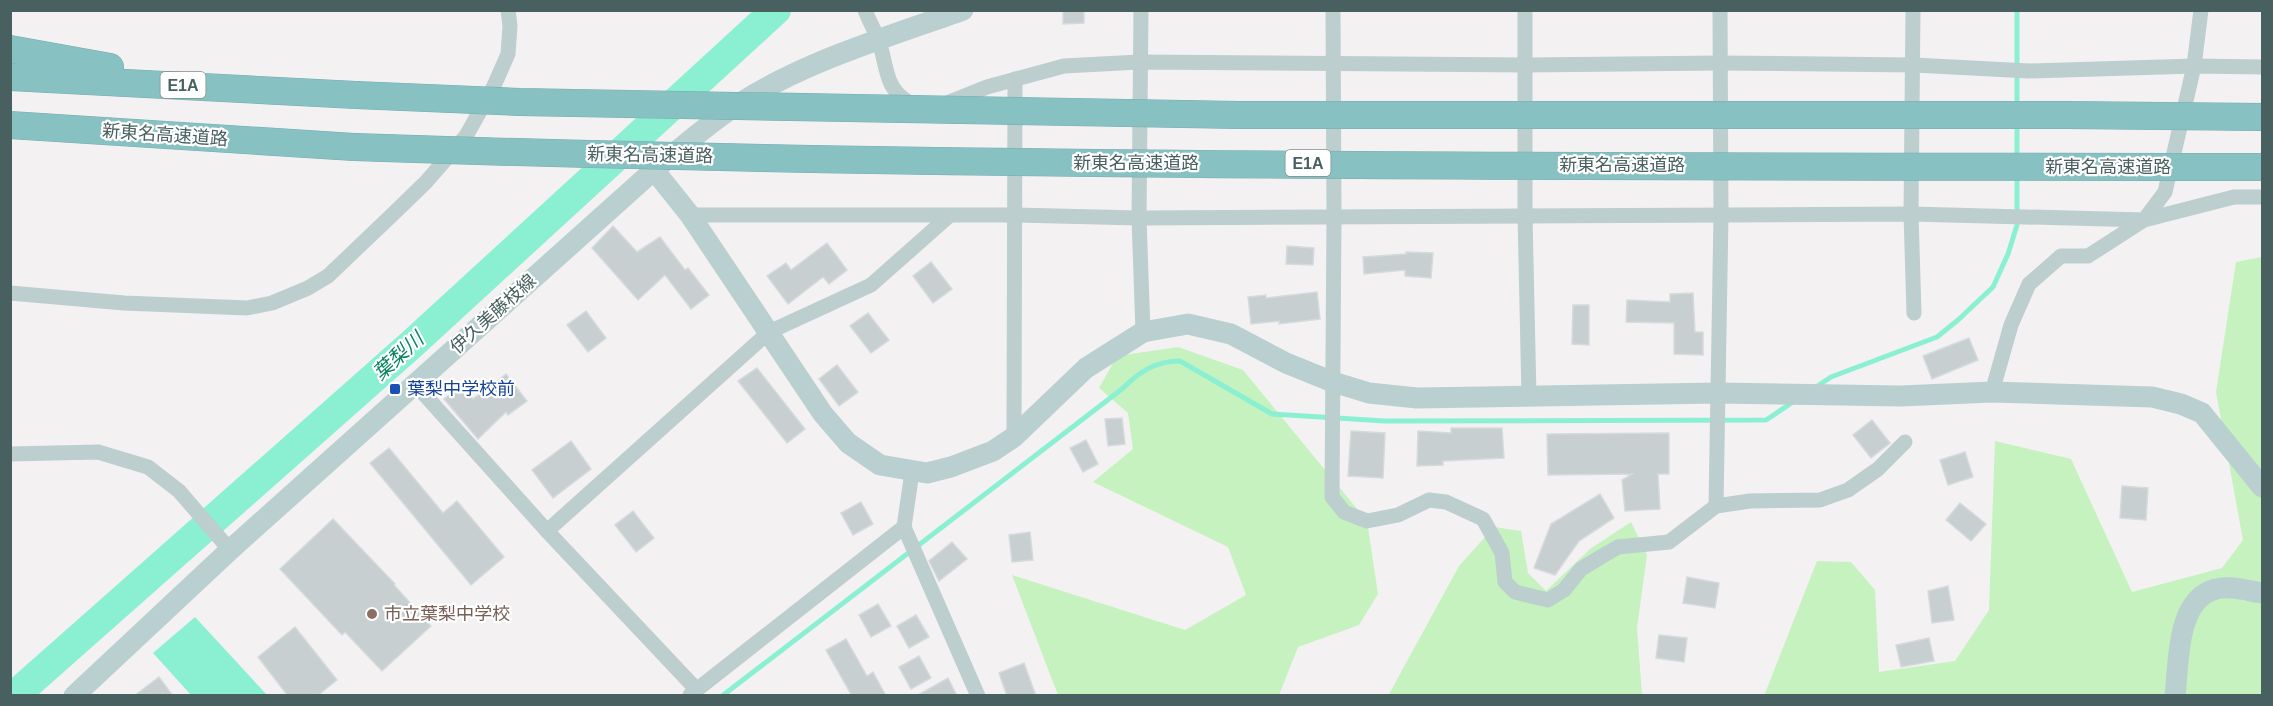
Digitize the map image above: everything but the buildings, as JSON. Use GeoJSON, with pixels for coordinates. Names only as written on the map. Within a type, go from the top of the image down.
{"type":"FeatureCollection","features":[{"type":"Feature","properties":{"kind":"highway"},"geometry":{"type":"LineString","coordinates":[[10,49],[208,86]]}},
{"type":"Feature","properties":{"kind":"highway","name":"E1A"},"geometry":{"type":"LineString","coordinates":[[10,77],[520,102],[1251,115],[2262,117]]}},
{"type":"Feature","properties":{"kind":"highway","name":"新東名高速道路"},"geometry":{"type":"LineString","coordinates":[[10,125],[354,147],[516,153],[1002,162],[2262,167]]}},
{"type":"Feature","properties":{"kind":"street"},"geometry":{"type":"LineString","coordinates":[[10,293],[124,303],[247,308],[272,303],[308,288],[328,276],[393,214],[426,182],[466,136],[493,88],[508,54],[510,26],[508,10]]}},
{"type":"Feature","properties":{"kind":"street"},"geometry":{"type":"LineString","coordinates":[[865,10],[879,41],[887,75],[899,98],[914,105],[933,106],[956,101],[987,87],[1064,66],[1139,62],[1525,65],[1720,63],[1914,65],[2029,71],[2194,66],[2262,67]]}},
{"type":"Feature","properties":{"kind":"street","name":"伊久美藤枝線"},"geometry":{"type":"LineString","coordinates":[[74,696],[230,550],[415,384],[654,170],[719,118],[742,102],[805,68],[963,10]]}},
{"type":"Feature","properties":{"kind":"street"},"geometry":{"type":"LineString","coordinates":[[1141,10],[1139,218],[1143,332]]}},
{"type":"Feature","properties":{"kind":"street"},"geometry":{"type":"LineString","coordinates":[[1333,10],[1335,217],[1332,497],[1344,512],[1366,521],[1398,514],[1429,500],[1446,502],[1465,510],[1483,519],[1502,553],[1505,582],[1515,592],[1548,600],[1564,590],[1581,569],[1618,547],[1669,542],[1716,506],[1750,501],[1820,500],[1848,490],[1878,469],[1905,442]]}},
{"type":"Feature","properties":{"kind":"street"},"geometry":{"type":"LineString","coordinates":[[1525,10],[1525,215],[1529,397]]}},
{"type":"Feature","properties":{"kind":"street"},"geometry":{"type":"LineString","coordinates":[[1716,506],[1721,216],[1720,10]]}},
{"type":"Feature","properties":{"kind":"street"},"geometry":{"type":"LineString","coordinates":[[1913,10],[1911,214],[1914,313]]}},
{"type":"Feature","properties":{"kind":"street"},"geometry":{"type":"LineString","coordinates":[[1992,392],[2011,325],[2029,284],[2061,256],[2088,256],[2144,220],[2165,192],[2194,66],[2200,10]]}},
{"type":"Feature","properties":{"kind":"street"},"geometry":{"type":"LineString","coordinates":[[1014,437],[1015,79]]}},
{"type":"Feature","properties":{"kind":"street"},"geometry":{"type":"LineString","coordinates":[[654,170],[690,215],[823,414],[848,442],[880,465],[912,472],[927,473],[951,467],[993,450],[1014,437],[1086,368],[1143,332],[1188,324],[1231,334],[1286,363],[1333,382],[1369,393],[1417,398],[1718,393],[1901,396],[1992,392],[2152,397],[2181,404],[2202,413],[2262,487]]}},
{"type":"Feature","properties":{"kind":"street"},"geometry":{"type":"LineString","coordinates":[[690,215],[1015,215],[1139,218],[1911,214],[2144,220],[2234,197],[2262,197]]}},
{"type":"Feature","properties":{"kind":"street"},"geometry":{"type":"LineString","coordinates":[[547,531],[769,332],[871,285],[949,216]]}},
{"type":"Feature","properties":{"kind":"street"},"geometry":{"type":"LineString","coordinates":[[415,384],[693,693],[904,527]]}},
{"type":"Feature","properties":{"kind":"street"},"geometry":{"type":"LineString","coordinates":[[10,454],[98,452],[148,467],[179,491],[230,550]]}},
{"type":"Feature","properties":{"kind":"street"},"geometry":{"type":"LineString","coordinates":[[912,472],[904,527],[978,696]]}},
{"type":"Feature","properties":{"kind":"street"},"geometry":{"type":"LineString","coordinates":[[2175,696],[2186,616],[2193,602],[2203,593],[2218,588],[2262,593]]}},
{"type":"Feature","properties":{"kind":"shaded area"},"geometry":{"type":"Polygon","coordinates":[[[2262,257],[2262,695],[1764,696],[1817,561],[1851,562],[1875,590],[1879,672],[1955,661],[1989,610],[1995,441],[2071,459],[2132,592],[2222,568],[2243,540],[2216,392],[2236,262],[2262,257]]]}},
{"type":"Feature","properties":{"kind":"shaded area"},"geometry":{"type":"Polygon","coordinates":[[[1178,347],[1243,370],[1367,521],[1378,594],[1359,625],[1298,647],[1279,695],[1058,695],[1012,575],[1185,630],[1246,595],[1228,547],[1093,482],[1133,449],[1128,413],[1099,388],[1117,356],[1178,347]]]}},
{"type":"Feature","properties":{"kind":"shaded area"},"geometry":{"type":"Polygon","coordinates":[[[1631,522],[1647,555],[1637,628],[1642,695],[1388,696],[1459,566],[1494,527],[1521,531],[1528,573],[1546,591],[1590,549],[1631,522]]]}},
{"type":"Feature","properties":{"kind":"shaded area"},"geometry":{"type":"Polygon","coordinates":[[[195,617],[267,695],[191,695],[153,653],[195,617]]]}},
{"type":"Feature","properties":{"kind":"waterway","name":"葉梨川"},"geometry":{"type":"LineString","coordinates":[[14,696],[413,343],[776,10]]}},
{"type":"Feature","properties":{"kind":"waterway"},"geometry":{"type":"LineString","coordinates":[[2017,10],[2017,108]]}},
{"type":"Feature","properties":{"kind":"waterway"},"geometry":{"type":"LineString","coordinates":[[2017,123],[2017,159]]}},
{"type":"Feature","properties":{"kind":"waterway"},"geometry":{"type":"LineString","coordinates":[[1816,387],[1831,377],[1937,337],[1993,287],[2008,254],[2017,225],[2017,174]]}},
{"type":"Feature","properties":{"kind":"waterway"},"geometry":{"type":"LineString","coordinates":[[722,696],[1135,377],[1155,365],[1180,361],[1272,414],[1385,421],[1766,420],[1793,402]]}},
{"type":"Feature","properties":{"kind":"place","name":"葉梨中学校前"},"geometry":{"type":"Point","coordinates":[395,389]}},
{"type":"Feature","properties":{"kind":"place","name":"市立葉梨中学校"},"geometry":{"type":"Point","coordinates":[372,614]}}]}
